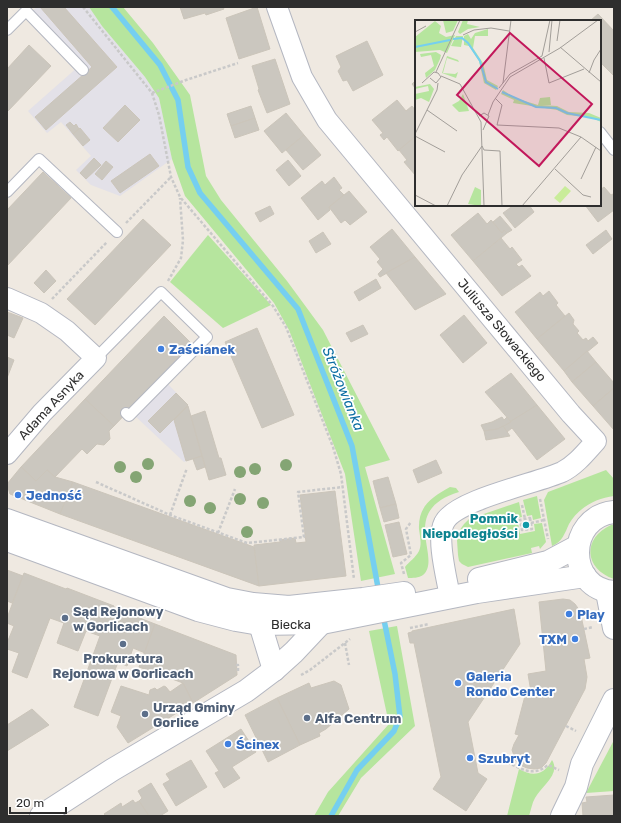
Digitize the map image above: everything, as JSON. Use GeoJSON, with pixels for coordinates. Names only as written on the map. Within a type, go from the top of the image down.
{"type":"FeatureCollection","features":[{"type":"Feature","properties":{"kind":"street","name":"Juliusza Słowackiego"},"geometry":{"type":"LineString","coordinates":[[277,7],[302,77],[327,120],[596,442],[577,462],[563,472],[473,502],[455,510],[444,522],[441,541],[449,591]]}},
{"type":"Feature","properties":{"kind":"street"},"geometry":{"type":"LineString","coordinates":[[7,298],[39,312],[67,331],[96,358]]}},
{"type":"Feature","properties":{"kind":"street","name":"Adama Asnyka"},"geometry":{"type":"LineString","coordinates":[[7,454],[42,413],[96,358]]}},
{"type":"Feature","properties":{"kind":"street"},"geometry":{"type":"LineString","coordinates":[[606,627],[611,592],[595,586],[585,576],[578,562],[578,546],[583,532],[592,521],[606,513],[614,512]]}},
{"type":"Feature","properties":{"kind":"street","name":"Biecka"},"geometry":{"type":"LineString","coordinates":[[7,520],[227,600],[289,607],[361,598],[406,614],[449,591],[479,579],[548,562],[578,546]]}},
{"type":"Feature","properties":{"kind":"street","name":"Biecka"},"geometry":{"type":"LineString","coordinates":[[7,540],[198,610],[236,620],[260,624],[322,624],[361,598]]}},
{"type":"Feature","properties":{"kind":"street","name":"Biecka"},"geometry":{"type":"LineString","coordinates":[[449,591],[477,592],[585,576]]}},
{"type":"Feature","properties":{"kind":"street"},"geometry":{"type":"LineString","coordinates":[[41,816],[110,766],[246,692],[274,670],[322,624],[338,602]]}},
{"type":"Feature","properties":{"kind":"street"},"geometry":{"type":"LineString","coordinates":[[260,624],[274,670]]}},
{"type":"Feature","properties":{"kind":"street"},"geometry":{"type":"LineString","coordinates":[[562,816],[576,787],[582,764],[614,700]]}},
{"type":"Feature","properties":{"kind":"street"},"geometry":{"type":"LineString","coordinates":[[551,816],[568,777],[582,764]]}},
{"type":"Feature","properties":{"kind":"lane"},"geometry":{"type":"LineString","coordinates":[[7,30],[28,9],[83,70]]}},
{"type":"Feature","properties":{"kind":"lane"},"geometry":{"type":"LineString","coordinates":[[601,133],[614,150]]}},
{"type":"Feature","properties":{"kind":"lane"},"geometry":{"type":"LineString","coordinates":[[7,192],[38,159],[117,232]]}},
{"type":"Feature","properties":{"kind":"lane"},"geometry":{"type":"LineString","coordinates":[[96,358],[161,292],[207,337],[129,416],[126,413]]}},
{"type":"Feature","properties":{"kind":"path"},"geometry":{"type":"LineString","coordinates":[[83,7],[152,93],[159,115],[171,177],[180,197],[273,306],[286,327],[333,447],[341,474],[361,598]]}},
{"type":"Feature","properties":{"kind":"path"},"geometry":{"type":"LineString","coordinates":[[152,93],[238,63]]}},
{"type":"Feature","properties":{"kind":"path"},"geometry":{"type":"LineString","coordinates":[[39,312],[171,177]]}},
{"type":"Feature","properties":{"kind":"path"},"geometry":{"type":"LineString","coordinates":[[161,292],[181,258],[183,240],[180,197]]}},
{"type":"Feature","properties":{"kind":"path"},"geometry":{"type":"LineString","coordinates":[[170,515],[187,468]]}},
{"type":"Feature","properties":{"kind":"path"},"geometry":{"type":"LineString","coordinates":[[96,482],[170,515],[247,543],[304,537],[298,492],[342,487]]}},
{"type":"Feature","properties":{"kind":"path"},"geometry":{"type":"LineString","coordinates":[[218,533],[234,488]]}},
{"type":"Feature","properties":{"kind":"path"},"geometry":{"type":"LineString","coordinates":[[540,498],[548,540]]}},
{"type":"Feature","properties":{"kind":"path"},"geometry":{"type":"LineString","coordinates":[[522,505],[525,519]]}},
{"type":"Feature","properties":{"kind":"path"},"geometry":{"type":"LineString","coordinates":[[530,518],[531,523],[532,529],[522,530],[520,520],[530,518]]}},
{"type":"Feature","properties":{"kind":"path"},"geometry":{"type":"LineString","coordinates":[[531,523],[544,520]]}},
{"type":"Feature","properties":{"kind":"path"},"geometry":{"type":"LineString","coordinates":[[401,563],[411,555],[406,529],[411,522]]}},
{"type":"Feature","properties":{"kind":"path"},"geometry":{"type":"LineString","coordinates":[[410,633],[406,614],[435,623]]}},
{"type":"Feature","properties":{"kind":"path"},"geometry":{"type":"LineString","coordinates":[[584,629],[606,627]]}},
{"type":"Feature","properties":{"kind":"path"},"geometry":{"type":"LineString","coordinates":[[345,643],[350,665]]}},
{"type":"Feature","properties":{"kind":"path"},"geometry":{"type":"LineString","coordinates":[[236,665],[238,665],[238,672]]}},
{"type":"Feature","properties":{"kind":"path"},"geometry":{"type":"LineString","coordinates":[[566,726],[572,729]]}},
{"type":"Feature","properties":{"kind":"path"},"geometry":{"type":"LineString","coordinates":[[503,760],[527,771],[534,772],[542,770],[548,765],[559,770]]}},
{"type":"Feature","properties":{"kind":"shaded area"},"geometry":{"type":"Polygon","coordinates":[[[37,7],[89,7],[102,26],[145,77],[159,98],[172,159],[120,196],[91,185],[76,170],[91,156],[61,122],[47,133],[28,111],[79,66],[30,13],[37,7]]]}},
{"type":"Feature","properties":{"kind":"shaded area"},"geometry":{"type":"Polygon","coordinates":[[[165,381],[188,405],[202,456],[184,462],[133,414],[165,381]]]}},
{"type":"Feature","properties":{"kind":"green space"},"geometry":{"type":"Polygon","coordinates":[[[89,7],[123,7],[153,43],[190,95],[206,176],[221,200],[287,281],[323,330],[390,460],[365,467],[395,574],[361,581],[345,474],[289,330],[274,303],[185,196],[172,159],[159,98],[145,77],[102,26],[89,7]]]}},
{"type":"Feature","properties":{"kind":"green space"},"geometry":{"type":"Polygon","coordinates":[[[208,235],[271,305],[223,328],[170,282],[208,235]]]}},
{"type":"Feature","properties":{"kind":"green space"},"geometry":{"type":"Polygon","coordinates":[[[606,470],[614,479],[614,496],[594,502],[577,513],[569,524],[561,540],[552,546],[544,500],[548,492],[606,470]]]}},
{"type":"Feature","properties":{"kind":"green space"},"geometry":{"type":"Polygon","coordinates":[[[450,487],[456,488],[459,492],[440,500],[430,511],[426,522],[425,534],[428,567],[423,575],[416,578],[408,578],[405,567],[420,548],[419,521],[421,514],[427,503],[450,487]]]}},
{"type":"Feature","properties":{"kind":"green space"},"geometry":{"type":"Polygon","coordinates":[[[537,496],[541,518],[533,520],[532,515],[527,516],[523,500],[537,496]]]}},
{"type":"Feature","properties":{"kind":"green space"},"geometry":{"type":"Polygon","coordinates":[[[519,502],[522,517],[517,518],[520,534],[535,531],[534,524],[542,523],[546,542],[540,549],[539,546],[531,548],[532,553],[468,567],[462,564],[459,561],[457,540],[459,531],[464,524],[469,519],[519,502]]]}},
{"type":"Feature","properties":{"kind":"green space"},"geometry":{"type":"Polygon","coordinates":[[[611,525],[614,525],[614,579],[604,574],[597,568],[592,561],[590,553],[591,545],[595,538],[611,525]]]}},
{"type":"Feature","properties":{"kind":"green space"},"geometry":{"type":"Polygon","coordinates":[[[397,626],[415,726],[361,778],[338,816],[314,816],[328,792],[389,724],[369,631],[397,626]]]}},
{"type":"Feature","properties":{"kind":"green space"},"geometry":{"type":"Polygon","coordinates":[[[614,740],[614,791],[586,793],[614,740]]]}},
{"type":"Feature","properties":{"kind":"green space"},"geometry":{"type":"Polygon","coordinates":[[[552,760],[554,770],[550,780],[535,798],[529,816],[507,816],[519,769],[524,772],[534,774],[538,773],[546,769],[552,760]]]}},
{"type":"Feature","properties":{"kind":"building"},"geometry":{"type":"Polygon","coordinates":[[[40,7],[64,7],[117,67],[46,130],[35,117],[92,67],[40,7]]]}},
{"type":"Feature","properties":{"kind":"building"},"geometry":{"type":"Polygon","coordinates":[[[180,7],[223,7],[224,9],[206,15],[205,13],[184,19],[180,7]]]}},
{"type":"Feature","properties":{"kind":"building"},"geometry":{"type":"Polygon","coordinates":[[[257,7],[270,49],[239,59],[226,18],[257,7]]]}},
{"type":"Feature","properties":{"kind":"building"},"geometry":{"type":"Polygon","coordinates":[[[598,14],[614,31],[614,76],[601,63],[601,20],[591,20],[598,14]]]}},
{"type":"Feature","properties":{"kind":"building"},"geometry":{"type":"Polygon","coordinates":[[[367,41],[383,75],[353,91],[347,80],[343,81],[338,71],[341,67],[336,56],[367,41]]]}},
{"type":"Feature","properties":{"kind":"building"},"geometry":{"type":"Polygon","coordinates":[[[29,45],[51,66],[7,112],[7,69],[29,45]]]}},
{"type":"Feature","properties":{"kind":"building"},"geometry":{"type":"Polygon","coordinates":[[[275,59],[290,104],[267,113],[258,90],[259,89],[252,66],[275,59]]]}},
{"type":"Feature","properties":{"kind":"building"},"geometry":{"type":"Polygon","coordinates":[[[415,81],[415,88],[412,84],[415,81]]]}},
{"type":"Feature","properties":{"kind":"building"},"geometry":{"type":"Polygon","coordinates":[[[397,100],[406,111],[412,106],[415,110],[415,137],[398,151],[387,137],[384,140],[380,135],[383,133],[372,120],[397,100]]]}},
{"type":"Feature","properties":{"kind":"building"},"geometry":{"type":"Polygon","coordinates":[[[125,105],[140,120],[118,142],[103,128],[125,105]]]}},
{"type":"Feature","properties":{"kind":"building"},"geometry":{"type":"Polygon","coordinates":[[[251,106],[255,118],[231,126],[227,114],[251,106]]]}},
{"type":"Feature","properties":{"kind":"building"},"geometry":{"type":"Polygon","coordinates":[[[286,113],[304,135],[282,153],[264,131],[286,113]]]}},
{"type":"Feature","properties":{"kind":"building"},"geometry":{"type":"Polygon","coordinates":[[[255,118],[259,130],[235,138],[231,126],[255,118]]]}},
{"type":"Feature","properties":{"kind":"building"},"geometry":{"type":"Polygon","coordinates":[[[70,122],[74,126],[76,124],[79,129],[73,134],[66,125],[70,122]]]}},
{"type":"Feature","properties":{"kind":"building"},"geometry":{"type":"Polygon","coordinates":[[[80,128],[90,140],[83,146],[73,134],[80,128]]]}},
{"type":"Feature","properties":{"kind":"building"},"geometry":{"type":"Polygon","coordinates":[[[304,135],[321,155],[303,170],[286,150],[304,135]]]}},
{"type":"Feature","properties":{"kind":"building"},"geometry":{"type":"Polygon","coordinates":[[[415,137],[415,175],[404,162],[407,160],[399,150],[415,137]]]}},
{"type":"Feature","properties":{"kind":"building"},"geometry":{"type":"Polygon","coordinates":[[[150,154],[159,166],[120,193],[111,181],[150,154]]]}},
{"type":"Feature","properties":{"kind":"building"},"geometry":{"type":"Polygon","coordinates":[[[94,158],[101,165],[86,179],[80,173],[94,158]]]}},
{"type":"Feature","properties":{"kind":"building"},"geometry":{"type":"Polygon","coordinates":[[[288,160],[301,176],[289,186],[276,170],[288,160]]]}},
{"type":"Feature","properties":{"kind":"building"},"geometry":{"type":"Polygon","coordinates":[[[106,161],[113,167],[102,180],[95,174],[106,161]]]}},
{"type":"Feature","properties":{"kind":"building"},"geometry":{"type":"Polygon","coordinates":[[[43,172],[71,198],[7,266],[7,210],[43,172]]]}},
{"type":"Feature","properties":{"kind":"building"},"geometry":{"type":"Polygon","coordinates":[[[334,177],[342,188],[339,190],[344,195],[329,207],[330,210],[318,220],[301,198],[322,181],[325,185],[334,177]]]}},
{"type":"Feature","properties":{"kind":"building"},"geometry":{"type":"Polygon","coordinates":[[[604,187],[611,195],[614,195],[614,210],[598,222],[586,206],[601,206],[601,189],[604,187]]]}},
{"type":"Feature","properties":{"kind":"building"},"geometry":{"type":"Polygon","coordinates":[[[349,191],[367,212],[350,225],[345,220],[341,223],[329,207],[349,191]]]}},
{"type":"Feature","properties":{"kind":"building"},"geometry":{"type":"Polygon","coordinates":[[[270,206],[274,214],[260,222],[255,213],[270,206]]]}},
{"type":"Feature","properties":{"kind":"building"},"geometry":{"type":"Polygon","coordinates":[[[513,206],[530,206],[534,212],[515,228],[503,213],[513,206]]]}},
{"type":"Feature","properties":{"kind":"building"},"geometry":{"type":"Polygon","coordinates":[[[478,213],[487,224],[491,220],[502,233],[504,230],[507,233],[473,261],[451,235],[478,213]]]}},
{"type":"Feature","properties":{"kind":"building"},"geometry":{"type":"Polygon","coordinates":[[[500,216],[512,230],[507,233],[504,230],[502,233],[493,222],[500,216]]]}},
{"type":"Feature","properties":{"kind":"building"},"geometry":{"type":"Polygon","coordinates":[[[143,219],[171,245],[95,325],[67,299],[143,219]]]}},
{"type":"Feature","properties":{"kind":"building"},"geometry":{"type":"Polygon","coordinates":[[[392,229],[415,257],[380,277],[378,274],[383,269],[377,262],[380,259],[370,247],[392,229]]]}},
{"type":"Feature","properties":{"kind":"building"},"geometry":{"type":"Polygon","coordinates":[[[606,230],[612,239],[593,254],[586,245],[606,230]]]}},
{"type":"Feature","properties":{"kind":"building"},"geometry":{"type":"Polygon","coordinates":[[[323,232],[331,244],[316,253],[309,241],[323,232]]]}},
{"type":"Feature","properties":{"kind":"building"},"geometry":{"type":"Polygon","coordinates":[[[501,238],[510,249],[512,247],[522,260],[516,264],[519,267],[522,265],[531,276],[502,296],[473,261],[501,238]]]}},
{"type":"Feature","properties":{"kind":"building"},"geometry":{"type":"Polygon","coordinates":[[[415,257],[446,294],[415,310],[386,273],[415,257]]]}},
{"type":"Feature","properties":{"kind":"building"},"geometry":{"type":"Polygon","coordinates":[[[46,270],[56,281],[44,293],[34,283],[46,270]]]}},
{"type":"Feature","properties":{"kind":"building"},"geometry":{"type":"Polygon","coordinates":[[[376,279],[381,288],[359,301],[354,292],[376,279]]]}},
{"type":"Feature","properties":{"kind":"building"},"geometry":{"type":"Polygon","coordinates":[[[549,291],[558,303],[556,305],[565,316],[537,339],[515,312],[540,292],[543,296],[549,291]]]}},
{"type":"Feature","properties":{"kind":"building"},"geometry":{"type":"Polygon","coordinates":[[[7,312],[23,318],[14,338],[7,335],[7,312]]]}},
{"type":"Feature","properties":{"kind":"building"},"geometry":{"type":"Polygon","coordinates":[[[569,313],[574,320],[573,324],[579,331],[577,333],[583,340],[586,338],[588,341],[593,337],[598,343],[564,371],[537,339],[569,313]]]}},
{"type":"Feature","properties":{"kind":"building"},"geometry":{"type":"Polygon","coordinates":[[[464,315],[487,343],[463,363],[440,335],[464,315]]]}},
{"type":"Feature","properties":{"kind":"building"},"geometry":{"type":"Polygon","coordinates":[[[164,316],[192,344],[114,426],[85,399],[164,316]]]}},
{"type":"Feature","properties":{"kind":"building"},"geometry":{"type":"Polygon","coordinates":[[[363,325],[368,334],[351,342],[346,333],[363,325]]]}},
{"type":"Feature","properties":{"kind":"building"},"geometry":{"type":"Polygon","coordinates":[[[257,328],[294,415],[262,428],[225,342],[257,328]]]}},
{"type":"Feature","properties":{"kind":"building"},"geometry":{"type":"Polygon","coordinates":[[[587,351],[596,362],[572,382],[564,371],[587,351]]]}},
{"type":"Feature","properties":{"kind":"building"},"geometry":{"type":"Polygon","coordinates":[[[7,357],[14,360],[7,378],[7,357]]]}},
{"type":"Feature","properties":{"kind":"building"},"geometry":{"type":"Polygon","coordinates":[[[596,362],[614,383],[614,388],[593,406],[572,382],[596,362]]]}},
{"type":"Feature","properties":{"kind":"building"},"geometry":{"type":"Polygon","coordinates":[[[511,373],[537,405],[511,422],[485,392],[511,373]]]}},
{"type":"Feature","properties":{"kind":"building"},"geometry":{"type":"Polygon","coordinates":[[[614,388],[614,430],[593,406],[614,388]]]}},
{"type":"Feature","properties":{"kind":"building"},"geometry":{"type":"Polygon","coordinates":[[[176,393],[188,405],[160,433],[148,421],[176,393]]]}},
{"type":"Feature","properties":{"kind":"building"},"geometry":{"type":"Polygon","coordinates":[[[85,399],[114,426],[109,431],[110,439],[104,445],[97,444],[87,454],[82,449],[55,477],[47,470],[36,481],[21,467],[85,399]]]}},
{"type":"Feature","properties":{"kind":"building"},"geometry":{"type":"Polygon","coordinates":[[[537,405],[565,439],[537,460],[512,428],[507,432],[503,426],[537,405]]]}},
{"type":"Feature","properties":{"kind":"building"},"geometry":{"type":"Polygon","coordinates":[[[188,406],[202,456],[186,461],[174,420],[188,406]]]}},
{"type":"Feature","properties":{"kind":"building"},"geometry":{"type":"Polygon","coordinates":[[[205,411],[219,458],[221,458],[226,475],[209,480],[191,416],[205,411]]]}},
{"type":"Feature","properties":{"kind":"building"},"geometry":{"type":"Polygon","coordinates":[[[502,417],[504,420],[507,417],[511,422],[498,429],[484,431],[481,425],[502,417]]]}},
{"type":"Feature","properties":{"kind":"building"},"geometry":{"type":"Polygon","coordinates":[[[503,426],[510,436],[486,440],[484,431],[498,429],[503,426]]]}},
{"type":"Feature","properties":{"kind":"building"},"geometry":{"type":"Polygon","coordinates":[[[202,456],[205,467],[197,470],[193,459],[202,456]]]}},
{"type":"Feature","properties":{"kind":"building"},"geometry":{"type":"Polygon","coordinates":[[[436,460],[442,473],[418,483],[413,470],[436,460]]]}},
{"type":"Feature","properties":{"kind":"building"},"geometry":{"type":"Polygon","coordinates":[[[21,467],[36,481],[47,470],[55,477],[73,482],[60,514],[10,494],[7,484],[21,467]]]}},
{"type":"Feature","properties":{"kind":"building"},"geometry":{"type":"Polygon","coordinates":[[[388,477],[396,504],[380,508],[373,481],[388,477]]]}},
{"type":"Feature","properties":{"kind":"building"},"geometry":{"type":"Polygon","coordinates":[[[73,482],[254,547],[259,586],[60,514],[73,482]]]}},
{"type":"Feature","properties":{"kind":"building"},"geometry":{"type":"Polygon","coordinates":[[[335,491],[346,576],[259,586],[254,545],[280,542],[280,540],[295,538],[296,543],[306,542],[300,495],[335,491]]]}},
{"type":"Feature","properties":{"kind":"building"},"geometry":{"type":"Polygon","coordinates":[[[396,504],[399,518],[384,522],[380,508],[396,504]]]}},
{"type":"Feature","properties":{"kind":"building"},"geometry":{"type":"Polygon","coordinates":[[[399,522],[407,554],[393,557],[385,525],[399,522]]]}},
{"type":"Feature","properties":{"kind":"building"},"geometry":{"type":"Polygon","coordinates":[[[7,570],[23,576],[12,603],[7,601],[7,570]]]}},
{"type":"Feature","properties":{"kind":"building"},"geometry":{"type":"Polygon","coordinates":[[[24,573],[114,606],[114,608],[155,624],[145,653],[133,648],[127,666],[118,662],[98,716],[74,707],[100,636],[86,631],[78,651],[57,643],[64,623],[50,618],[27,678],[12,672],[19,653],[7,649],[7,643],[14,626],[7,623],[7,618],[24,573]]]}},
{"type":"Feature","properties":{"kind":"building","name":"Galeria Rondo Center"},"geometry":{"type":"Polygon","coordinates":[[[563,599],[570,600],[580,611],[590,658],[584,659],[587,677],[585,689],[546,763],[541,768],[527,768],[520,765],[516,761],[512,750],[519,735],[515,734],[526,692],[531,692],[528,674],[546,671],[539,602],[563,599]]]}},
{"type":"Feature","properties":{"kind":"building","name":"Galeria Rondo Center"},"geometry":{"type":"Polygon","coordinates":[[[514,609],[520,644],[468,722],[478,773],[487,779],[466,811],[433,789],[441,777],[414,643],[410,643],[408,633],[514,609]]]}},
{"type":"Feature","properties":{"kind":"building"},"geometry":{"type":"Polygon","coordinates":[[[155,624],[236,655],[237,675],[193,703],[183,683],[139,667],[155,624]]]}},
{"type":"Feature","properties":{"kind":"building"},"geometry":{"type":"Polygon","coordinates":[[[334,681],[341,685],[349,709],[326,729],[319,733],[320,736],[300,745],[277,698],[309,683],[311,688],[334,681]]]}},
{"type":"Feature","properties":{"kind":"building","name":"Urząd Gminy Gorlice"},"geometry":{"type":"Polygon","coordinates":[[[183,683],[193,703],[128,743],[117,727],[121,716],[111,712],[121,686],[149,695],[150,690],[155,688],[157,690],[164,686],[170,692],[183,683]]]}},
{"type":"Feature","properties":{"kind":"building"},"geometry":{"type":"Polygon","coordinates":[[[277,698],[300,745],[268,762],[245,715],[277,698]]]}},
{"type":"Feature","properties":{"kind":"building"},"geometry":{"type":"Polygon","coordinates":[[[32,709],[49,725],[7,751],[7,725],[32,709]]]}},
{"type":"Feature","properties":{"kind":"building"},"geometry":{"type":"Polygon","coordinates":[[[241,729],[256,752],[232,767],[240,778],[224,788],[215,773],[219,771],[206,751],[241,729]]]}},
{"type":"Feature","properties":{"kind":"building"},"geometry":{"type":"Polygon","coordinates":[[[191,760],[207,787],[176,806],[163,784],[170,780],[166,774],[191,760]]]}},
{"type":"Feature","properties":{"kind":"building"},"geometry":{"type":"Polygon","coordinates":[[[151,783],[168,811],[160,816],[149,816],[139,801],[142,798],[138,791],[151,783]]]}},
{"type":"Feature","properties":{"kind":"building"},"geometry":{"type":"Polygon","coordinates":[[[614,795],[614,816],[583,816],[582,803],[587,802],[586,797],[614,795]]]}},
{"type":"Feature","properties":{"kind":"building"},"geometry":{"type":"Polygon","coordinates":[[[133,800],[135,803],[139,801],[149,816],[106,816],[104,814],[121,803],[122,807],[133,800]]]}},
{"type":"Feature","properties":{"kind":"waterway","name":"Stróżowianka"},"geometry":{"type":"LineString","coordinates":[[112,7],[160,65],[178,100],[188,167],[200,193],[298,309],[352,446],[379,593]]}},
{"type":"Feature","properties":{"kind":"waterway","name":"Stróżowianka"},"geometry":{"type":"LineString","coordinates":[[331,816],[357,770],[394,731],[400,717],[395,674],[383,615]]}},
{"type":"Feature","properties":{"kind":"place","name":"Zaścianek"},"geometry":{"type":"Point","coordinates":[161,349]}},
{"type":"Feature","properties":{"kind":"place","name":"Jedność"},"geometry":{"type":"Point","coordinates":[18,495]}},
{"type":"Feature","properties":{"kind":"place","name":"Pomnik Niepodległości"},"geometry":{"type":"Point","coordinates":[526,525]}},
{"type":"Feature","properties":{"kind":"place","name":"Play"},"geometry":{"type":"Point","coordinates":[569,614]}},
{"type":"Feature","properties":{"kind":"place","name":"Sąd Rejonowy w Gorlicach"},"geometry":{"type":"Point","coordinates":[65,618]}},
{"type":"Feature","properties":{"kind":"place","name":"TXM"},"geometry":{"type":"Point","coordinates":[575,639]}},
{"type":"Feature","properties":{"kind":"place","name":"Prokuratura Rejonowa w Gorlicach"},"geometry":{"type":"Point","coordinates":[123,644]}},
{"type":"Feature","properties":{"kind":"place","name":"Galeria Rondo Center"},"geometry":{"type":"Point","coordinates":[458,683]}},
{"type":"Feature","properties":{"kind":"place","name":"Urząd Gminy Gorlice"},"geometry":{"type":"Point","coordinates":[145,714]}},
{"type":"Feature","properties":{"kind":"place","name":"Alfa Centrum"},"geometry":{"type":"Point","coordinates":[307,718]}},
{"type":"Feature","properties":{"kind":"place","name":"Ścinex"},"geometry":{"type":"Point","coordinates":[228,744]}},
{"type":"Feature","properties":{"kind":"place","name":"Szubryt"},"geometry":{"type":"Point","coordinates":[470,758]}}]}
